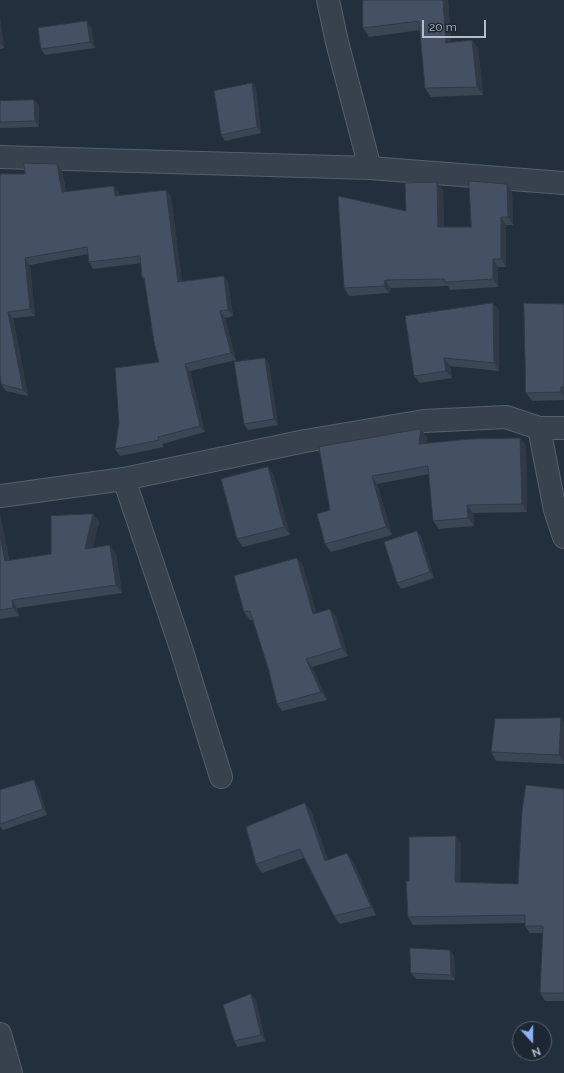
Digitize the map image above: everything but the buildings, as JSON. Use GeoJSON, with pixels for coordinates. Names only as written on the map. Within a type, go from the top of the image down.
{"type":"FeatureCollection","features":[{"type":"Feature","properties":{"kind":"street"},"geometry":{"type":"LineString","coordinates":[[328,0],[337,42],[370,168]]}},
{"type":"Feature","properties":{"kind":"street"},"geometry":{"type":"LineString","coordinates":[[0,157],[370,168],[564,183]]}},
{"type":"Feature","properties":{"kind":"street"},"geometry":{"type":"LineString","coordinates":[[0,496],[124,479],[305,441],[424,421],[506,417],[539,428],[564,428]]}},
{"type":"Feature","properties":{"kind":"street"},"geometry":{"type":"LineString","coordinates":[[539,428],[555,510],[564,537]]}},
{"type":"Feature","properties":{"kind":"street"},"geometry":{"type":"LineString","coordinates":[[124,479],[181,648],[221,777]]}},
{"type":"Feature","properties":{"kind":"street"},"geometry":{"type":"LineString","coordinates":[[0,1034],[11,1073]]}}]}
